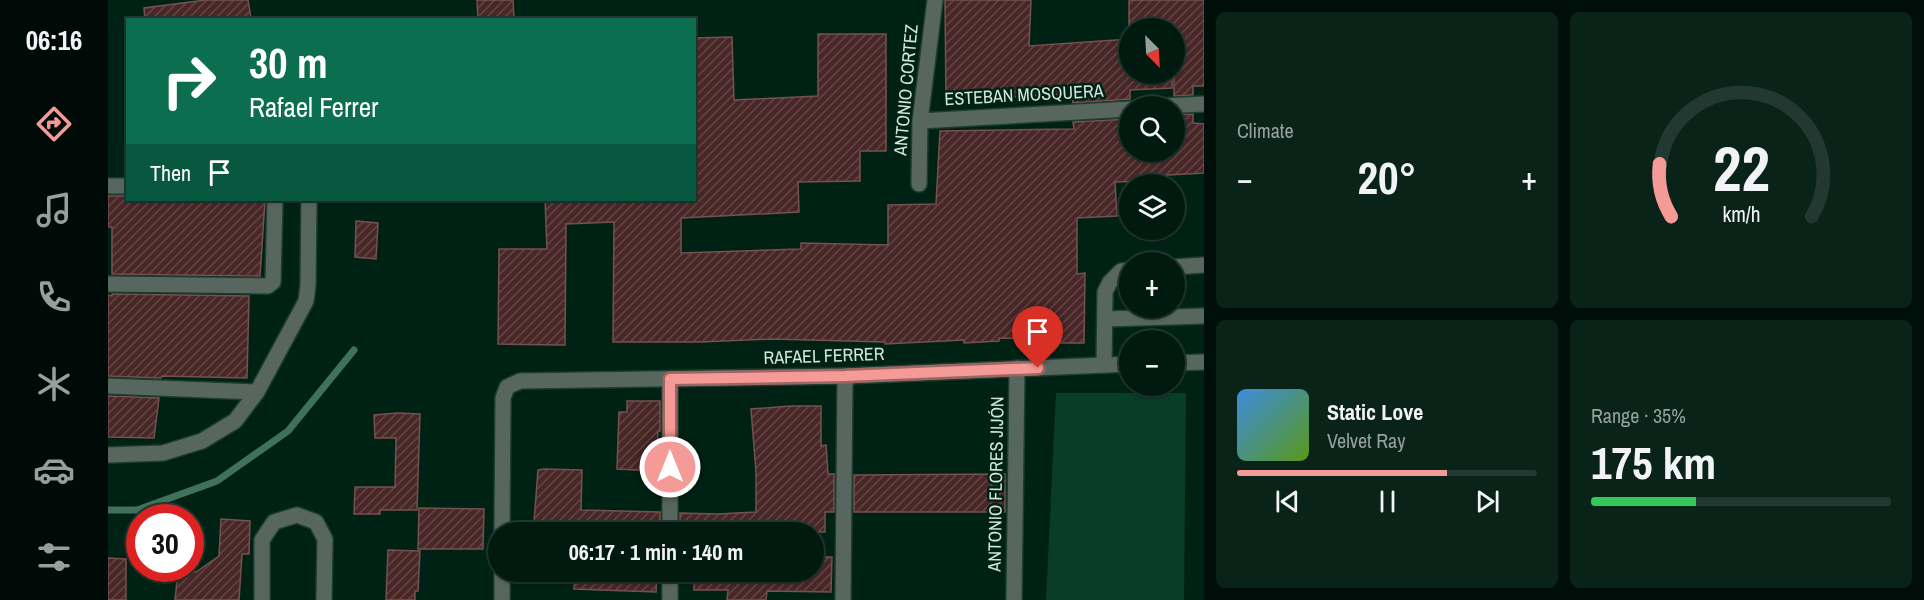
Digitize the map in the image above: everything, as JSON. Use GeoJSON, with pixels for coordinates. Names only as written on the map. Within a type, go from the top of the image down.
{"type":"FeatureCollection","features":[{"type":"Feature","properties":{"kind":"street","name":"ANTONIO CORTEZ"},"geometry":{"type":"LineString","coordinates":[[919,184],[920,121],[935,0]]}},
{"type":"Feature","properties":{"kind":"street"},"geometry":{"type":"LineString","coordinates":[[1185,105],[1204,104]]}},
{"type":"Feature","properties":{"kind":"street","name":"ESTEBAN MOSQUERA"},"geometry":{"type":"LineString","coordinates":[[920,121],[1119,110]]}},
{"type":"Feature","properties":{"kind":"street"},"geometry":{"type":"LineString","coordinates":[[108,186],[126,186]]}},
{"type":"Feature","properties":{"kind":"street"},"geometry":{"type":"LineString","coordinates":[[108,284],[268,286],[273,282],[274,201]]}},
{"type":"Feature","properties":{"kind":"street"},"geometry":{"type":"LineString","coordinates":[[108,455],[163,453],[202,441],[235,421],[257,392],[306,301],[309,201]]}},
{"type":"Feature","properties":{"kind":"street"},"geometry":{"type":"LineString","coordinates":[[1185,266],[1204,265]]}},
{"type":"Feature","properties":{"kind":"street"},"geometry":{"type":"LineString","coordinates":[[1104,365],[1105,292],[1110,282],[1119,273]]}},
{"type":"Feature","properties":{"kind":"street"},"geometry":{"type":"LineString","coordinates":[[1105,319],[1204,316]]}},
{"type":"Feature","properties":{"kind":"street"},"geometry":{"type":"LineString","coordinates":[[1185,363],[1204,362]]}},
{"type":"Feature","properties":{"kind":"street","name":"RAFAEL FERRER"},"geometry":{"type":"LineString","coordinates":[[502,522],[503,398],[507,387],[520,381],[845,376],[1119,364]]}},
{"type":"Feature","properties":{"kind":"street","name":"ANTONIO FLORES JIJÓN"},"geometry":{"type":"LineString","coordinates":[[1014,600],[1017,368]]}},
{"type":"Feature","properties":{"kind":"street"},"geometry":{"type":"LineString","coordinates":[[843,600],[845,376]]}},
{"type":"Feature","properties":{"kind":"street"},"geometry":{"type":"LineString","coordinates":[[670,379],[670,522]]}},
{"type":"Feature","properties":{"kind":"street"},"geometry":{"type":"LineString","coordinates":[[108,386],[257,392]]}},
{"type":"Feature","properties":{"kind":"street"},"geometry":{"type":"LineString","coordinates":[[262,600],[262,540],[274,522],[297,515],[316,522],[325,539],[324,600]]}},
{"type":"Feature","properties":{"kind":"street"},"geometry":{"type":"LineString","coordinates":[[502,582],[502,600]]}},
{"type":"Feature","properties":{"kind":"street"},"geometry":{"type":"LineString","coordinates":[[670,582],[670,600]]}},
{"type":"Feature","properties":{"kind":"green space"},"geometry":{"type":"Polygon","coordinates":[[[1056,393],[1185,396],[1186,393],[1184,600],[1046,600],[1056,393]]]}},
{"type":"Feature","properties":{"kind":"building"},"geometry":{"type":"Polygon","coordinates":[[[206,0],[248,0],[251,18],[145,18],[144,8],[206,0]]]}},
{"type":"Feature","properties":{"kind":"building"},"geometry":{"type":"Polygon","coordinates":[[[477,0],[513,0],[514,18],[478,18],[477,0]]]}},
{"type":"Feature","properties":{"kind":"building"},"geometry":{"type":"Polygon","coordinates":[[[945,0],[1031,0],[1029,46],[1119,40],[1119,84],[1172,84],[1172,88],[1130,90],[1130,96],[1119,96],[1119,100],[1073,103],[1072,94],[946,100],[945,0]]]}},
{"type":"Feature","properties":{"kind":"building"},"geometry":{"type":"Polygon","coordinates":[[[1129,0],[1204,0],[1204,86],[1193,86],[1193,95],[1174,96],[1174,84],[1185,84],[1185,18],[1129,18],[1129,0]]]}},
{"type":"Feature","properties":{"kind":"building"},"geometry":{"type":"Polygon","coordinates":[[[818,34],[886,34],[886,151],[860,151],[860,181],[798,182],[799,212],[681,218],[681,253],[801,249],[801,243],[888,245],[888,205],[936,204],[940,131],[1074,129],[1073,122],[1119,120],[1119,162],[1185,162],[1185,114],[1193,114],[1193,123],[1204,124],[1204,173],[1119,174],[1119,182],[1115,182],[1117,216],[1077,218],[1077,274],[1085,273],[1084,343],[1042,343],[1042,339],[999,338],[999,341],[964,343],[964,340],[885,344],[885,342],[773,339],[613,342],[614,222],[566,224],[565,345],[498,344],[499,249],[547,249],[545,201],[696,201],[696,38],[732,37],[734,100],[818,96],[818,34]]]}},
{"type":"Feature","properties":{"kind":"building"},"geometry":{"type":"Polygon","coordinates":[[[108,196],[126,196],[126,201],[265,201],[260,276],[112,274],[112,227],[108,227],[108,196]]]}},
{"type":"Feature","properties":{"kind":"building"},"geometry":{"type":"Polygon","coordinates":[[[356,221],[378,223],[376,259],[355,257],[356,221]]]}},
{"type":"Feature","properties":{"kind":"building"},"geometry":{"type":"Polygon","coordinates":[[[112,294],[249,296],[247,378],[108,376],[108,295],[112,296],[112,294]]]}},
{"type":"Feature","properties":{"kind":"building"},"geometry":{"type":"Polygon","coordinates":[[[108,396],[159,398],[154,438],[108,437],[108,396]]]}},
{"type":"Feature","properties":{"kind":"building"},"geometry":{"type":"Polygon","coordinates":[[[627,401],[660,401],[656,471],[617,469],[619,412],[627,412],[627,401]]]}},
{"type":"Feature","properties":{"kind":"building"},"geometry":{"type":"Polygon","coordinates":[[[821,406],[821,446],[826,445],[828,474],[834,474],[834,512],[825,512],[825,532],[824,522],[680,522],[680,513],[756,512],[756,472],[751,409],[821,406]]]}},
{"type":"Feature","properties":{"kind":"building"},"geometry":{"type":"Polygon","coordinates":[[[420,414],[417,510],[380,510],[380,514],[354,514],[355,487],[395,487],[396,438],[375,438],[374,415],[420,414]]]}},
{"type":"Feature","properties":{"kind":"building"},"geometry":{"type":"Polygon","coordinates":[[[538,470],[582,470],[581,510],[660,512],[660,522],[534,522],[538,470]]]}},
{"type":"Feature","properties":{"kind":"building"},"geometry":{"type":"Polygon","coordinates":[[[1005,474],[1005,512],[854,512],[854,475],[1005,474]]]}},
{"type":"Feature","properties":{"kind":"building"},"geometry":{"type":"Polygon","coordinates":[[[419,508],[484,509],[483,549],[418,549],[419,508]]]}},
{"type":"Feature","properties":{"kind":"building"},"geometry":{"type":"Polygon","coordinates":[[[221,519],[250,521],[249,554],[242,554],[239,600],[175,600],[177,582],[204,582],[204,566],[219,556],[221,519]]]}},
{"type":"Feature","properties":{"kind":"building"},"geometry":{"type":"Polygon","coordinates":[[[388,550],[420,551],[418,591],[415,591],[415,600],[386,600],[388,550]]]}},
{"type":"Feature","properties":{"kind":"building"},"geometry":{"type":"Polygon","coordinates":[[[824,557],[832,557],[831,592],[767,591],[766,600],[727,600],[728,590],[694,590],[694,582],[824,582],[824,557]]]}},
{"type":"Feature","properties":{"kind":"building"},"geometry":{"type":"Polygon","coordinates":[[[108,558],[126,559],[126,600],[108,600],[108,558]]]}},
{"type":"Feature","properties":{"kind":"building"},"geometry":{"type":"Polygon","coordinates":[[[574,582],[656,582],[656,592],[574,589],[574,582]]]}},
{"type":"Feature","properties":{"kind":"waterway"},"geometry":{"type":"LineString","coordinates":[[108,510],[137,510],[217,481],[288,431],[354,350]]}},
{"type":"Feature","properties":{"kind":"route"},"geometry":{"type":"LineString","coordinates":[[670,467],[670,379],[845,376],[1038,368]]}}]}
